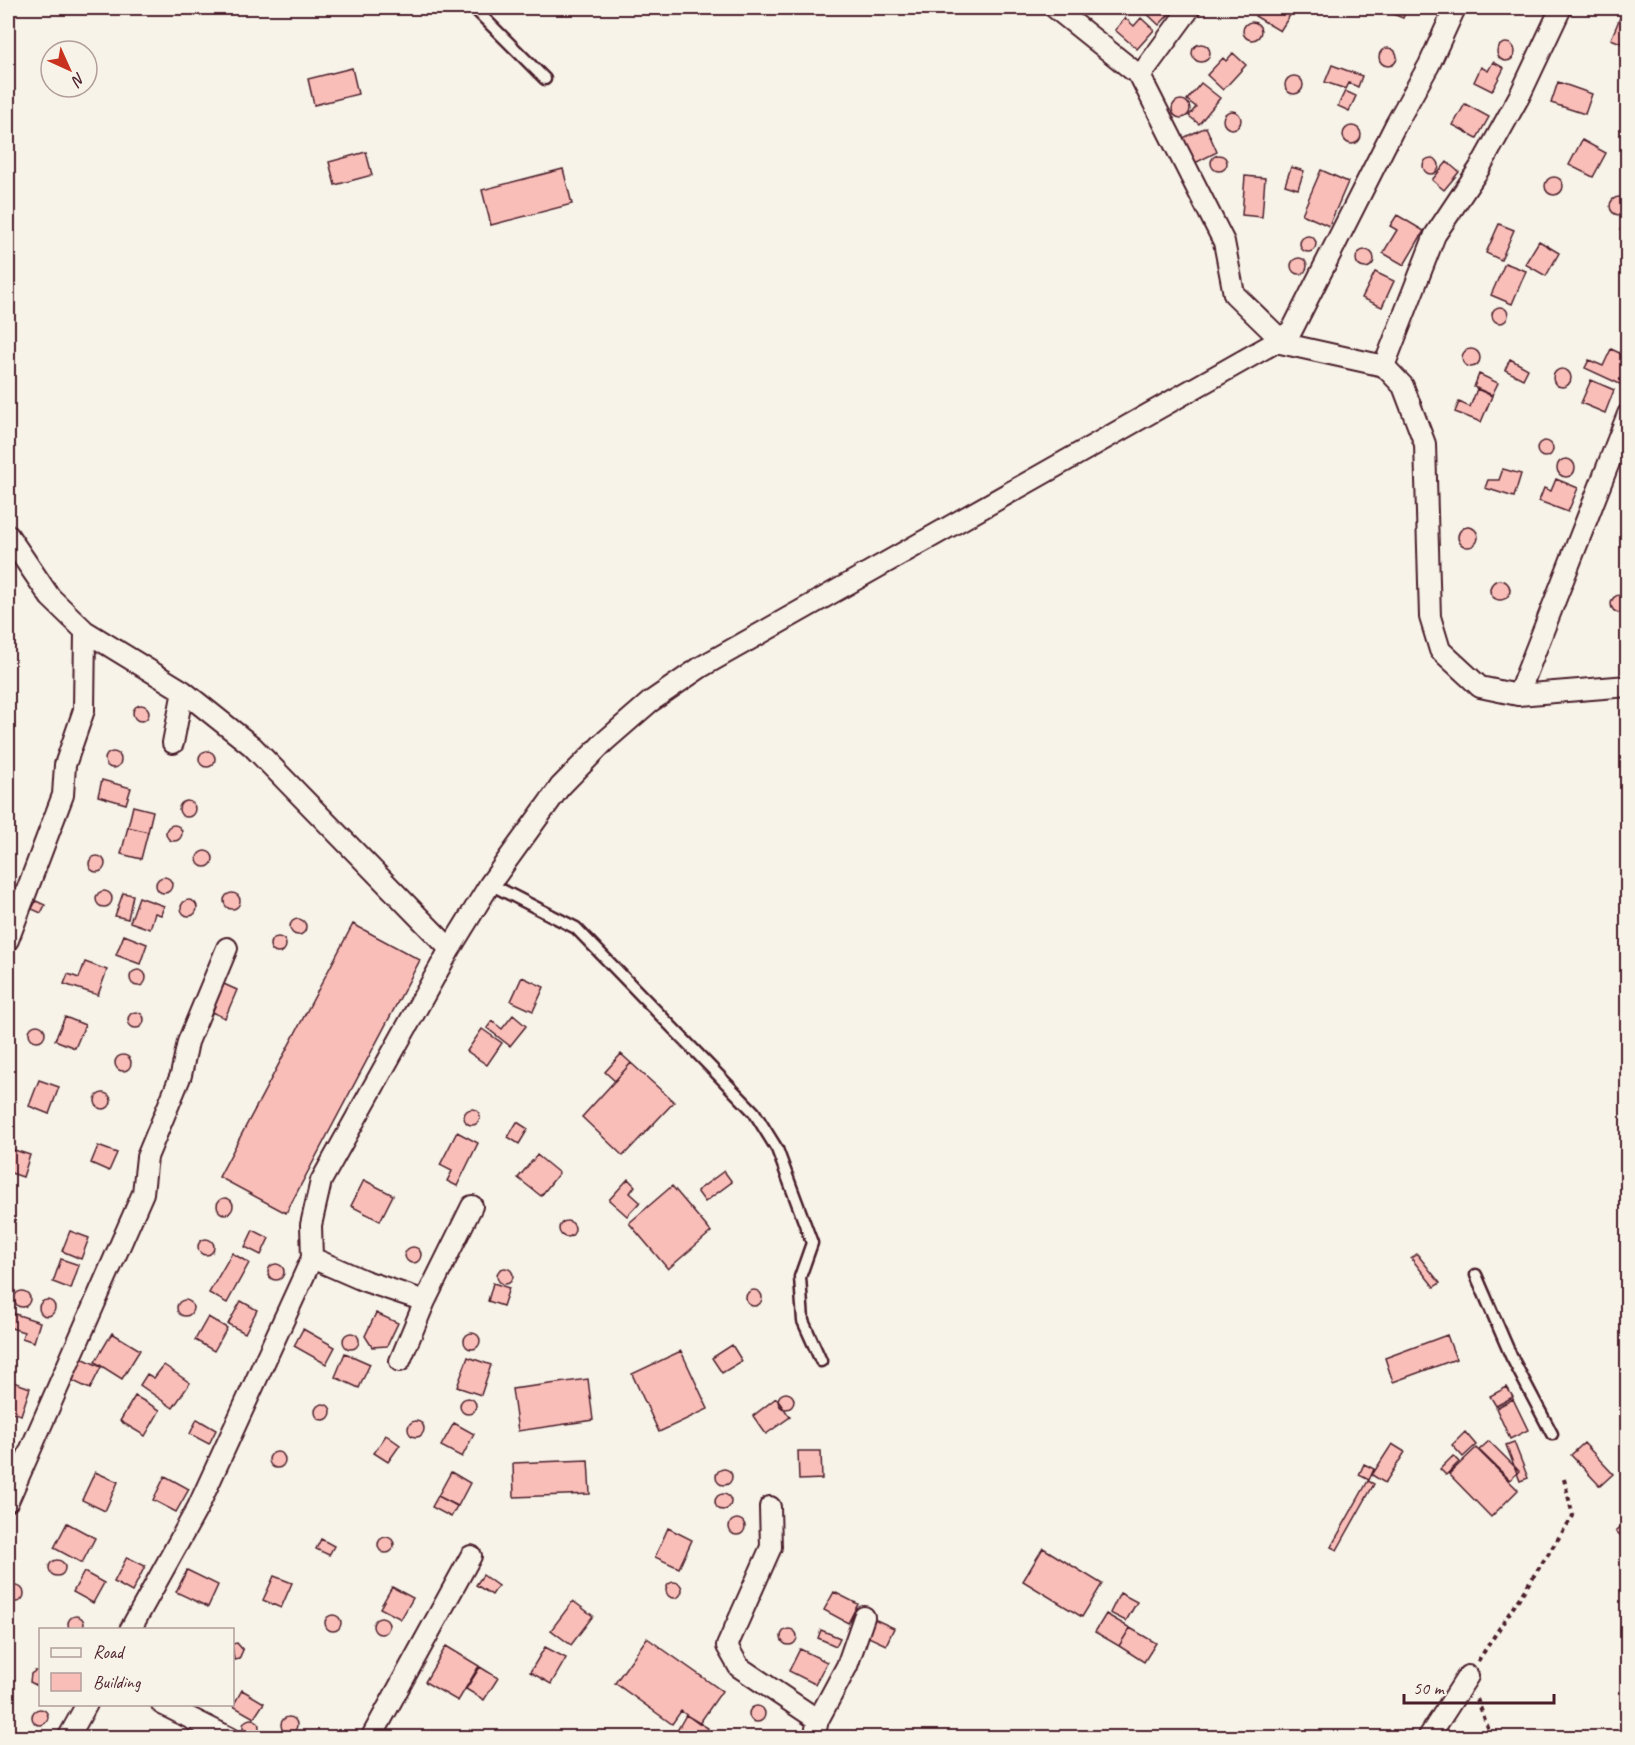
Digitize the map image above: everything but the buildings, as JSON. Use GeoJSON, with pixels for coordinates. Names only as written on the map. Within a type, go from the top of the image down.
{"type":"FeatureCollection","features":[{"type":"Feature","properties":{"kind":"street"},"geometry":{"type":"LineString","coordinates":[[1055,8],[1140,76],[1224,242],[1234,294],[1274,333],[1276,342]]}},
{"type":"Feature","properties":{"kind":"street"},"geometry":{"type":"LineString","coordinates":[[1140,76],[1190,8]]}},
{"type":"Feature","properties":{"kind":"street"},"geometry":{"type":"LineString","coordinates":[[131,1628],[198,1507],[312,1258],[311,1225],[321,1181],[450,949],[490,884],[560,787],[604,742],[659,696],[711,661],[1276,342],[1292,330],[1396,124],[1429,65],[1455,8]]}},
{"type":"Feature","properties":{"kind":"street"},"geometry":{"type":"LineString","coordinates":[[1384,366],[1436,235],[1479,169],[1515,105],[1561,8]]}},
{"type":"Feature","properties":{"kind":"street"},"geometry":{"type":"LineString","coordinates":[[1276,342],[1384,366],[1403,386],[1425,444],[1430,617],[1440,650],[1480,687],[1518,695],[1628,686]]}},
{"type":"Feature","properties":{"kind":"street"},"geometry":{"type":"LineString","coordinates":[[1518,695],[1628,414]]}},
{"type":"Feature","properties":{"kind":"street"},"geometry":{"type":"LineString","coordinates":[[8,535],[50,597],[85,631],[183,691],[252,746],[450,949]]}},
{"type":"Feature","properties":{"kind":"street"},"geometry":{"type":"LineString","coordinates":[[8,940],[63,795],[65,765],[84,710],[85,631]]}},
{"type":"Feature","properties":{"kind":"street"},"geometry":{"type":"LineString","coordinates":[[173,743],[183,691]]}},
{"type":"Feature","properties":{"kind":"street"},"geometry":{"type":"LineString","coordinates":[[8,1501],[142,1193],[147,1157],[181,1075],[188,1042],[227,948]]}},
{"type":"Feature","properties":{"kind":"street"},"geometry":{"type":"LineString","coordinates":[[400,1361],[425,1301],[472,1206]]}},
{"type":"Feature","properties":{"kind":"street"},"geometry":{"type":"LineString","coordinates":[[312,1258],[365,1281],[425,1301]]}},
{"type":"Feature","properties":{"kind":"street"},"geometry":{"type":"LineString","coordinates":[[770,1507],[771,1547],[727,1646],[739,1666],[816,1729],[847,1666],[864,1617]]}},
{"type":"Feature","properties":{"kind":"street"},"geometry":{"type":"LineString","coordinates":[[371,1737],[471,1556]]}},
{"type":"Feature","properties":{"kind":"street"},"geometry":{"type":"LineString","coordinates":[[1428,1737],[1468,1676]]}},
{"type":"Feature","properties":{"kind":"street"},"geometry":{"type":"LineString","coordinates":[[68,1737],[86,1706]]}},
{"type":"Feature","properties":{"kind":"street"},"geometry":{"type":"LineString","coordinates":[[166,1706],[230,1737]]}},
{"type":"Feature","properties":{"kind":"lane"},"geometry":{"type":"LineString","coordinates":[[474,8],[545,79]]}},
{"type":"Feature","properties":{"kind":"lane"},"geometry":{"type":"LineString","coordinates":[[490,884],[576,928],[754,1112],[777,1149],[812,1243],[800,1277],[803,1321],[821,1361]]}},
{"type":"Feature","properties":{"kind":"lane"},"geometry":{"type":"LineString","coordinates":[[1476,1275],[1511,1356],[1552,1434]]}},
{"type":"Feature","properties":{"kind":"path"},"geometry":{"type":"LineString","coordinates":[[1492,1737],[1468,1676],[1573,1516],[1563,1474]]}}]}
